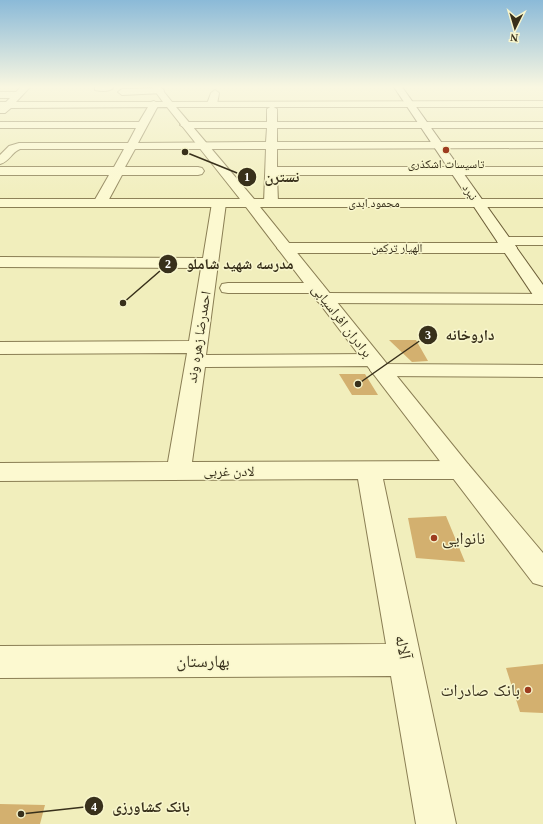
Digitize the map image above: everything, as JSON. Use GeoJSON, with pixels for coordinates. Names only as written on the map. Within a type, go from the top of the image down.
{"type":"FeatureCollection","features":[{"type":"Feature","properties":{"kind":"street"},"geometry":{"type":"LineString","coordinates":[[100,203],[142,125]]}},
{"type":"Feature","properties":{"kind":"street","name":"برادران افراسیابی"},"geometry":{"type":"LineString","coordinates":[[185,125],[250,203],[459,470],[543,574]]}},
{"type":"Feature","properties":{"kind":"street"},"geometry":{"type":"LineString","coordinates":[[271,203],[272,125]]}},
{"type":"Feature","properties":{"kind":"street","name":"نبرد"},"geometry":{"type":"LineString","coordinates":[[424,125],[506,244],[537,282],[543,298]]}},
{"type":"Feature","properties":{"kind":"street"},"geometry":{"type":"LineString","coordinates":[[0,161],[13,148],[19,146],[543,145]]}},
{"type":"Feature","properties":{"kind":"street"},"geometry":{"type":"LineString","coordinates":[[0,171],[73,166],[117,171],[198,171]]}},
{"type":"Feature","properties":{"kind":"street"},"geometry":{"type":"LineString","coordinates":[[271,171],[543,171]]}},
{"type":"Feature","properties":{"kind":"street","name":"محمود ابدی"},"geometry":{"type":"LineString","coordinates":[[0,203],[543,203]]}},
{"type":"Feature","properties":{"kind":"street","name":"احمدرضا زهره وند"},"geometry":{"type":"LineString","coordinates":[[179,471],[219,203]]}},
{"type":"Feature","properties":{"kind":"street","name":"الهیار ترکمن"},"geometry":{"type":"LineString","coordinates":[[285,248],[506,244],[543,241]]}},
{"type":"Feature","properties":{"kind":"street"},"geometry":{"type":"LineString","coordinates":[[0,262],[210,263]]}},
{"type":"Feature","properties":{"kind":"street"},"geometry":{"type":"LineString","coordinates":[[228,288],[320,293],[543,298]]}},
{"type":"Feature","properties":{"kind":"street"},"geometry":{"type":"LineString","coordinates":[[0,348],[197,354],[377,365],[543,371]]}},
{"type":"Feature","properties":{"kind":"street","name":"آلاله"},"geometry":{"type":"LineString","coordinates":[[369,470],[436,824]]}},
{"type":"Feature","properties":{"kind":"street","name":"لادن غربی"},"geometry":{"type":"LineString","coordinates":[[0,472],[459,470]]}},
{"type":"Feature","properties":{"kind":"street","name":"بهارستان"},"geometry":{"type":"LineString","coordinates":[[0,662],[405,660]]}},
{"type":"Feature","properties":{"kind":"building"},"geometry":{"type":"Polygon","coordinates":[[[389,340],[416,340],[428,361],[412,362],[389,340]]]}},
{"type":"Feature","properties":{"kind":"building"},"geometry":{"type":"Polygon","coordinates":[[[339,374],[365,374],[378,395],[352,395],[339,374]]]}},
{"type":"Feature","properties":{"kind":"building","name":"نانوایی"},"geometry":{"type":"Polygon","coordinates":[[[446,516],[465,562],[416,558],[408,518],[446,516]]]}},
{"type":"Feature","properties":{"kind":"building","name":"بانک صادرات"},"geometry":{"type":"Polygon","coordinates":[[[543,664],[543,713],[520,712],[506,668],[543,664]]]}},
{"type":"Feature","properties":{"kind":"building"},"geometry":{"type":"Polygon","coordinates":[[[0,804],[45,805],[40,824],[0,824],[0,804]]]}},
{"type":"Feature","properties":{"kind":"place","name":"تاسیسات اشکذری"},"geometry":{"type":"Point","coordinates":[446,150]}},
{"type":"Feature","properties":{"kind":"place","name":"نسترن"},"geometry":{"type":"Point","coordinates":[185,152]}},
{"type":"Feature","properties":{"kind":"place","name":"مدرسه شهید شاملو"},"geometry":{"type":"Point","coordinates":[123,303]}},
{"type":"Feature","properties":{"kind":"place","name":"داروخانه"},"geometry":{"type":"Point","coordinates":[358,384]}},
{"type":"Feature","properties":{"kind":"place","name":"نانوایی"},"geometry":{"type":"Point","coordinates":[434,538]}},
{"type":"Feature","properties":{"kind":"place","name":"بانک صادرات"},"geometry":{"type":"Point","coordinates":[528,690]}},
{"type":"Feature","properties":{"kind":"place","name":"بانک کشاورزی"},"geometry":{"type":"Point","coordinates":[21,814]}}]}
